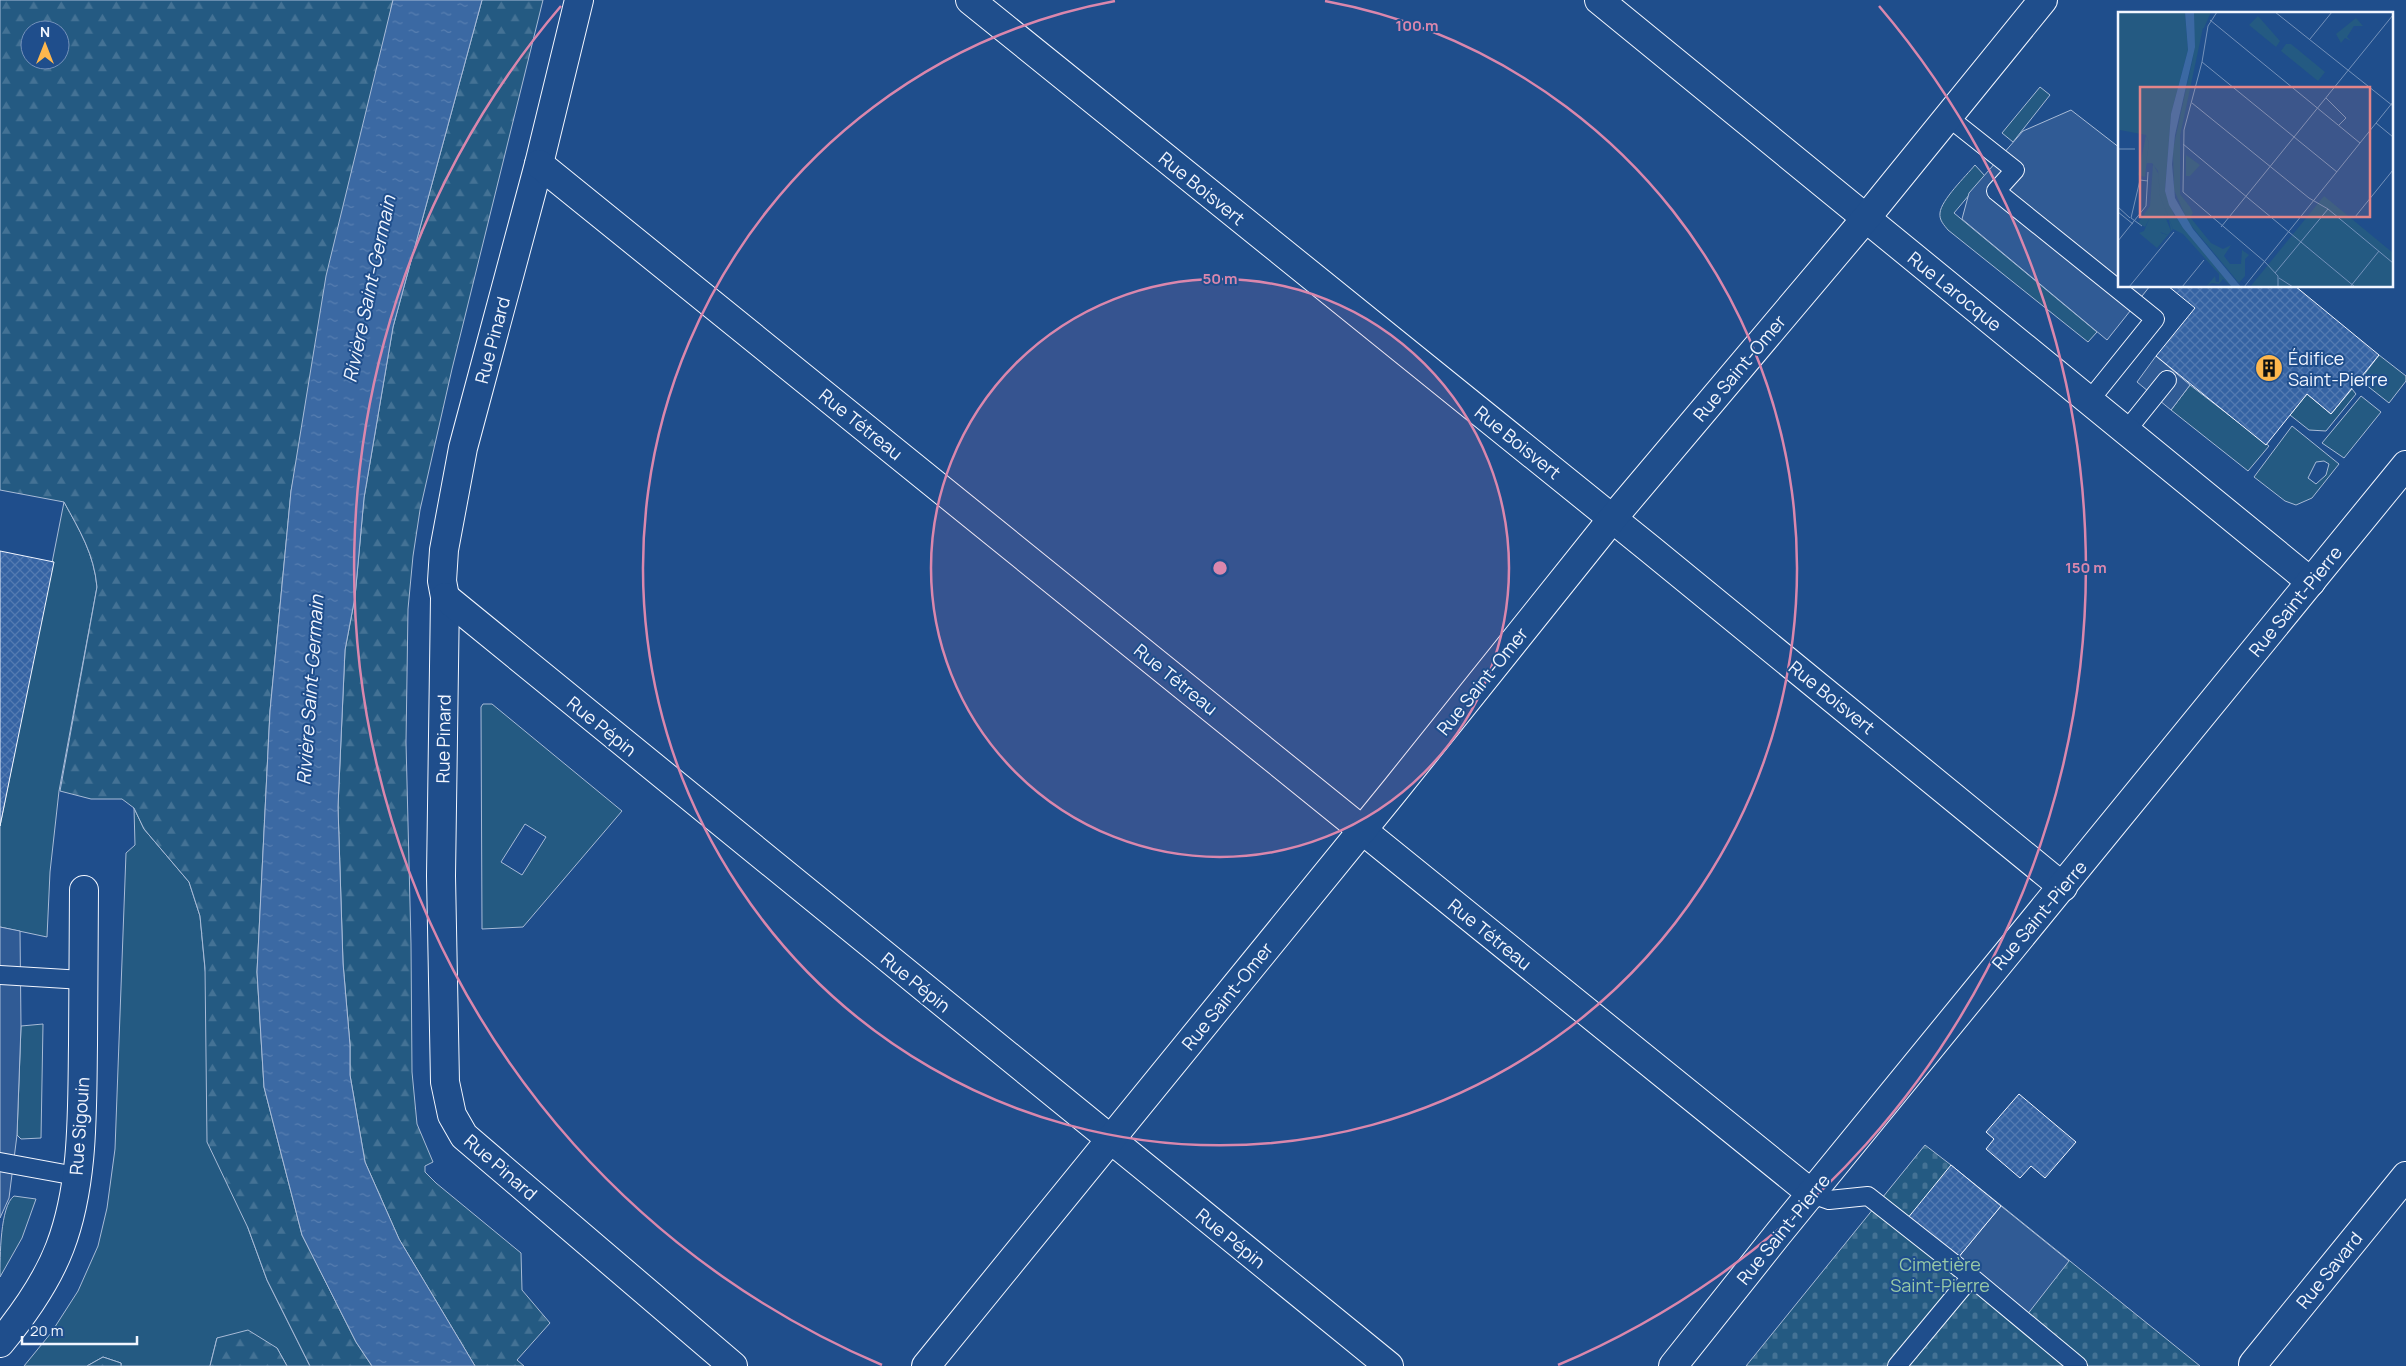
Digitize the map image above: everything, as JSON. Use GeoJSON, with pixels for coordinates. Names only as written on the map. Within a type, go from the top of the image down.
{"type":"FeatureCollection","features":[{"type":"Feature","properties":{"kind":"street","name":"Rue Pinard"},"geometry":{"type":"LineString","coordinates":[[579,0],[539,164],[463,448],[444,550],[442,581],[445,597],[441,876],[443,1060],[447,1094],[452,1115],[464,1136],[733,1366]]}},
{"type":"Feature","properties":{"kind":"street","name":"Rue Boisvert"},"geometry":{"type":"LineString","coordinates":[[970,0],[1612,519],[2063,887]]}},
{"type":"Feature","properties":{"kind":"street","name":"Rue Larocque"},"geometry":{"type":"LineString","coordinates":[[1599,0],[2311,582]]}},
{"type":"Feature","properties":{"kind":"street","name":"Rue Saint-Omer"},"geometry":{"type":"LineString","coordinates":[[926,1366],[1363,829],[1612,519],[1866,218],[2043,0]]}},
{"type":"Feature","properties":{"kind":"street","name":"Rue Tétreau"},"geometry":{"type":"LineString","coordinates":[[539,164],[1812,1194]]}},
{"type":"Feature","properties":{"kind":"street","name":"Rue Saint-Pierre"},"geometry":{"type":"LineString","coordinates":[[1673,1366],[2406,465]]}},
{"type":"Feature","properties":{"kind":"street","name":"Rue Pépin"},"geometry":{"type":"LineString","coordinates":[[445,597],[1389,1366]]}},
{"type":"Feature","properties":{"kind":"street","name":"Rue Sigouin"},"geometry":{"type":"LineString","coordinates":[[0,1342],[33,1298],[60,1247],[69,1217],[76,1176],[82,1103],[84,890]]}},
{"type":"Feature","properties":{"kind":"street","name":"Rue Savard"},"geometry":{"type":"LineString","coordinates":[[2253,1364],[2406,1176]]}},
{"type":"Feature","properties":{"kind":"lane"},"geometry":{"type":"LineString","coordinates":[[1948,117],[2015,170],[1996,191],[2155,319],[2090,401]]}},
{"type":"Feature","properties":{"kind":"lane"},"geometry":{"type":"LineString","coordinates":[[2126,431],[2167,380]]}},
{"type":"Feature","properties":{"kind":"lane"},"geometry":{"type":"LineString","coordinates":[[0,975],[83,980]]}},
{"type":"Feature","properties":{"kind":"lane"},"geometry":{"type":"LineString","coordinates":[[0,1162],[76,1176]]}},
{"type":"Feature","properties":{"kind":"lane"},"geometry":{"type":"LineString","coordinates":[[1812,1194],[1829,1200],[1868,1196],[1971,1277],[2078,1366]]}},
{"type":"Feature","properties":{"kind":"lane"},"geometry":{"type":"LineString","coordinates":[[1897,1366],[1971,1277]]}},
{"type":"Feature","properties":{"kind":"green space"},"geometry":{"type":"Polygon","coordinates":[[[0,0],[393,0],[291,491],[270,711],[257,972],[264,1087],[302,1235],[356,1342],[372,1366],[310,1366],[267,1280],[248,1228],[207,1142],[205,968],[200,916],[189,882],[144,829],[134,808],[122,799],[91,799],[60,791],[97,587],[89,553],[81,533],[64,502],[0,490],[0,0]]]}},
{"type":"Feature","properties":{"kind":"green space"},"geometry":{"type":"Polygon","coordinates":[[[482,0],[543,0],[452,369],[420,510],[413,556],[408,609],[406,742],[412,1072],[417,1124],[433,1162],[425,1166],[425,1172],[521,1253],[522,1290],[550,1323],[517,1360],[524,1366],[475,1366],[399,1239],[365,1162],[350,1075],[350,1045],[343,963],[338,807],[345,650],[355,597],[364,498],[393,327],[482,0]]]}},
{"type":"Feature","properties":{"kind":"green space"},"geometry":{"type":"Polygon","coordinates":[[[2040,87],[2050,95],[2013,142],[2002,133],[2040,87]]]}},
{"type":"Feature","properties":{"kind":"green space"},"geometry":{"type":"Polygon","coordinates":[[[1975,165],[1985,176],[1954,213],[2097,332],[2088,342],[1948,230],[1942,222],[1940,218],[1941,208],[1954,188],[1975,165]]]}},
{"type":"Feature","properties":{"kind":"green space"},"geometry":{"type":"Polygon","coordinates":[[[2379,355],[2406,376],[2406,381],[2389,403],[2360,380],[2379,355]]]}},
{"type":"Feature","properties":{"kind":"green space"},"geometry":{"type":"Polygon","coordinates":[[[2190,385],[2269,446],[2248,471],[2171,410],[2190,385]]]}},
{"type":"Feature","properties":{"kind":"green space"},"geometry":{"type":"Polygon","coordinates":[[[2352,389],[2356,394],[2326,431],[2309,430],[2290,415],[2307,394],[2331,414],[2352,389]]]}},
{"type":"Feature","properties":{"kind":"green space"},"geometry":{"type":"Polygon","coordinates":[[[2361,396],[2381,412],[2344,458],[2322,443],[2361,396]]]}},
{"type":"Feature","properties":{"kind":"green space"},"geometry":{"type":"Polygon","coordinates":[[[2292,426],[2339,464],[2312,498],[2296,505],[2285,501],[2254,477],[2292,426]],[[2324,461],[2316,462],[2308,478],[2316,484],[2326,475],[2329,464],[2324,461]]]}},
{"type":"Feature","properties":{"kind":"green space"},"geometry":{"type":"Polygon","coordinates":[[[64,502],[81,533],[89,553],[97,587],[59,791],[50,872],[47,937],[0,927],[0,826],[64,502]]]}},
{"type":"Feature","properties":{"kind":"green space"},"geometry":{"type":"Polygon","coordinates":[[[483,704],[492,704],[622,811],[523,927],[482,929],[481,707],[483,704]],[[525,824],[501,862],[522,875],[546,837],[525,824]]]}},
{"type":"Feature","properties":{"kind":"green space"},"geometry":{"type":"Polygon","coordinates":[[[134,808],[144,829],[189,882],[200,916],[205,969],[248,1228],[267,1280],[310,1366],[287,1366],[277,1348],[217,1338],[210,1366],[121,1366],[121,1363],[103,1357],[87,1366],[24,1366],[51,1333],[78,1291],[98,1246],[107,1208],[115,1149],[126,853],[135,845],[134,808]]]}},
{"type":"Feature","properties":{"kind":"green space"},"geometry":{"type":"Polygon","coordinates":[[[43,1024],[41,1138],[21,1139],[17,1135],[21,1026],[43,1024]]]}},
{"type":"Feature","properties":{"kind":"green space","name":"Cimetière Saint-Pierre"},"geometry":{"type":"Polygon","coordinates":[[[1925,1145],[1951,1165],[2200,1366],[1746,1366],[1925,1145]]]}},
{"type":"Feature","properties":{"kind":"green space"},"geometry":{"type":"Polygon","coordinates":[[[14,1196],[36,1199],[22,1238],[0,1277],[3,1221],[9,1202],[14,1196]]]}},
{"type":"Feature","properties":{"kind":"green space"},"geometry":{"type":"Polygon","coordinates":[[[248,1330],[277,1348],[287,1366],[210,1366],[217,1338],[248,1330]]]}},
{"type":"Feature","properties":{"kind":"green space"},"geometry":{"type":"Polygon","coordinates":[[[103,1357],[121,1363],[121,1366],[87,1366],[103,1357]]]}},
{"type":"Feature","properties":{"kind":"shaded area"},"geometry":{"type":"Polygon","coordinates":[[[2071,110],[2118,146],[2118,288],[2148,288],[2107,340],[1962,219],[1969,193],[2023,131],[2071,110]]]}},
{"type":"Feature","properties":{"kind":"shaded area"},"geometry":{"type":"Polygon","coordinates":[[[2156,356],[2190,385],[2171,410],[2137,382],[2156,356]]]}},
{"type":"Feature","properties":{"kind":"shaded area"},"geometry":{"type":"Polygon","coordinates":[[[0,927],[20,931],[21,1026],[17,1135],[9,1198],[0,1218],[0,927]]]}},
{"type":"Feature","properties":{"kind":"shaded area"},"geometry":{"type":"Polygon","coordinates":[[[2001,1206],[2069,1261],[2023,1320],[1957,1259],[2001,1206]]]}},
{"type":"Feature","properties":{"kind":"water","name":"Rivière Saint-Germain"},"geometry":{"type":"Polygon","coordinates":[[[393,0],[482,0],[393,327],[364,498],[355,597],[345,650],[338,807],[343,963],[350,1045],[350,1075],[365,1162],[399,1239],[475,1366],[372,1366],[356,1342],[302,1235],[264,1087],[257,972],[270,711],[291,491],[326,276],[393,0]]]}},
{"type":"Feature","properties":{"kind":"building","name":"Édifice Saint-Pierre"},"geometry":{"type":"Polygon","coordinates":[[[2170,288],[2297,288],[2379,355],[2331,414],[2307,394],[2266,445],[2156,356],[2195,308],[2170,288]]]}},
{"type":"Feature","properties":{"kind":"building"},"geometry":{"type":"Polygon","coordinates":[[[0,551],[54,562],[0,826],[0,551]]]}},
{"type":"Feature","properties":{"kind":"building"},"geometry":{"type":"Polygon","coordinates":[[[2019,1094],[2076,1142],[2045,1178],[2031,1166],[2020,1178],[1986,1149],[1994,1139],[1986,1132],[2019,1094]]]}},
{"type":"Feature","properties":{"kind":"building"},"geometry":{"type":"Polygon","coordinates":[[[1951,1165],[2001,1206],[1957,1259],[1907,1219],[1951,1165]]]}},
{"type":"Feature","properties":{"kind":"place","name":"Édifice Saint-Pierre"},"geometry":{"type":"Point","coordinates":[2269,368]}}]}
